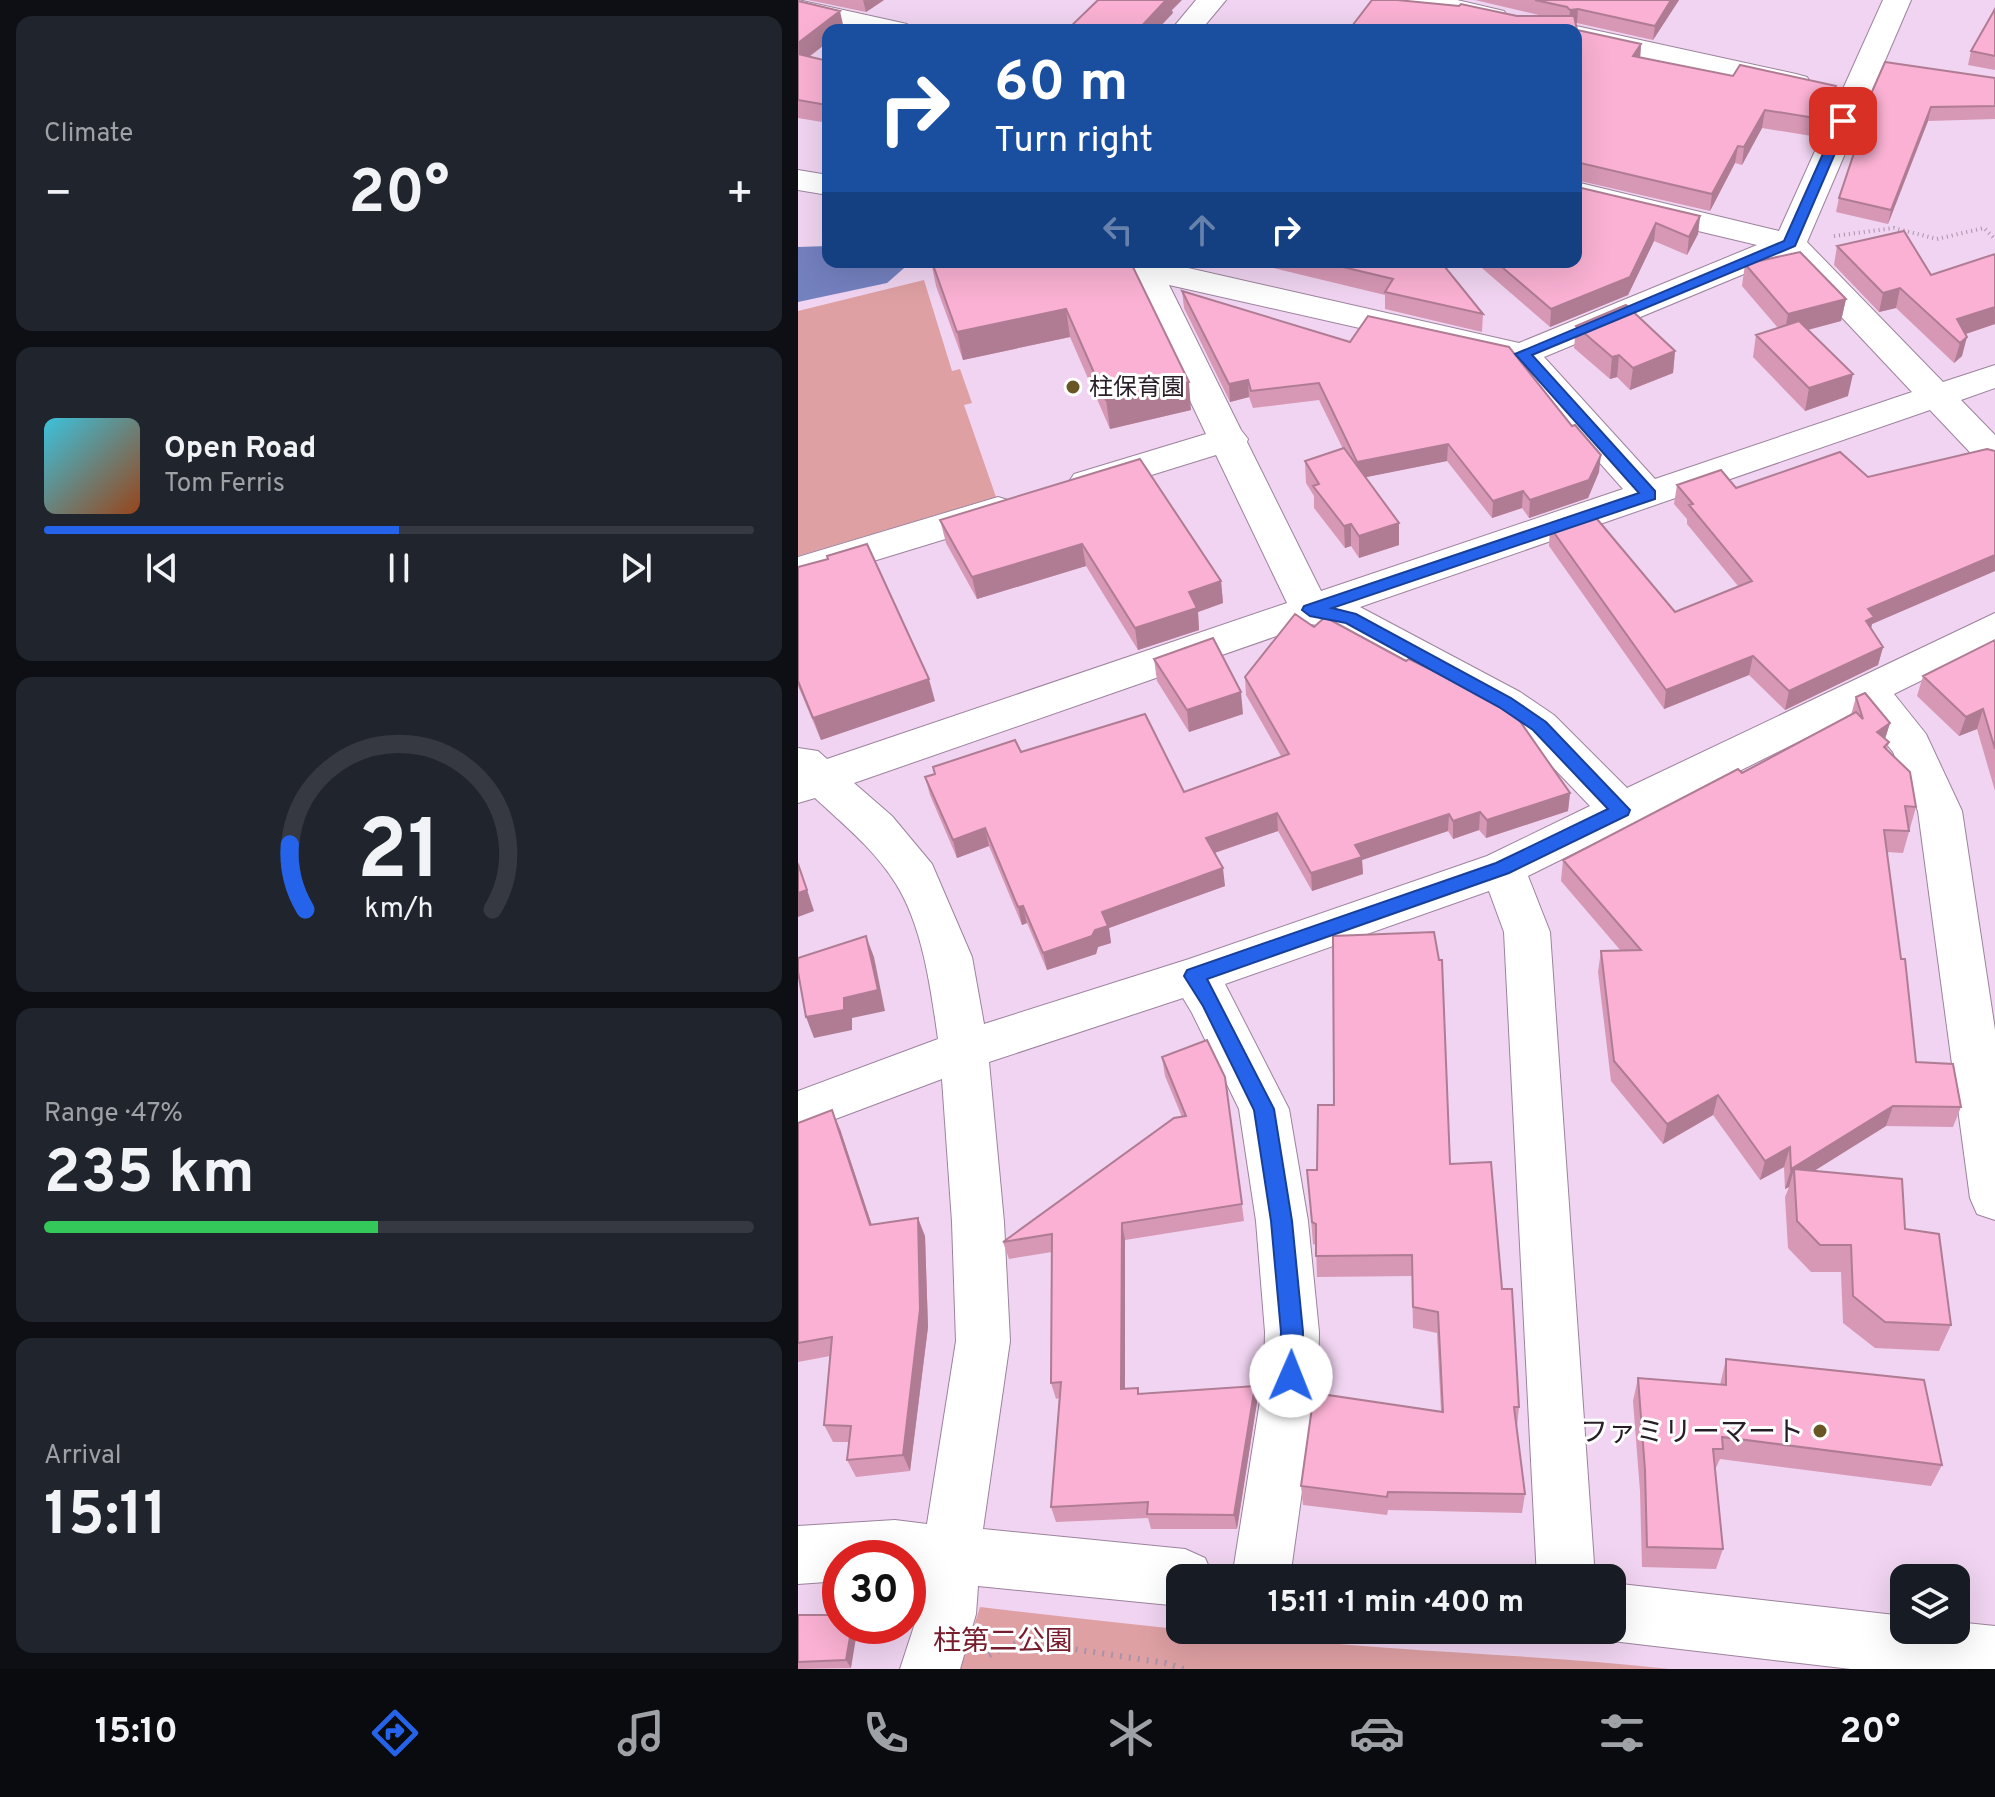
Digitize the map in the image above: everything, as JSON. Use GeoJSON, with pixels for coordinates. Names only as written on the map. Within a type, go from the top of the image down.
{"type":"FeatureCollection","features":[{"type":"Feature","properties":{"kind":"street"},"geometry":{"type":"LineString","coordinates":[[1190,24],[1212,0]]}},
{"type":"Feature","properties":{"kind":"street"},"geometry":{"type":"LineString","coordinates":[[1419,0],[1524,23]]}},
{"type":"Feature","properties":{"kind":"street"},"geometry":{"type":"LineString","coordinates":[[1522,354],[1790,243],[1854,96],[1885,64],[1897,0]]}},
{"type":"Feature","properties":{"kind":"street"},"geometry":{"type":"LineString","coordinates":[[798,7],[871,24]]}},
{"type":"Feature","properties":{"kind":"street"},"geometry":{"type":"LineString","coordinates":[[1582,36],[1854,96]]}},
{"type":"Feature","properties":{"kind":"street"},"geometry":{"type":"LineString","coordinates":[[1582,193],[1790,243],[1995,457]]}},
{"type":"Feature","properties":{"kind":"street"},"geometry":{"type":"LineString","coordinates":[[1144,269],[1522,354],[1649,495]]}},
{"type":"Feature","properties":{"kind":"street"},"geometry":{"type":"LineString","coordinates":[[1144,269],[1230,439],[1310,610]]}},
{"type":"Feature","properties":{"kind":"street"},"geometry":{"type":"LineString","coordinates":[[806,774],[1310,610],[1995,376]]}},
{"type":"Feature","properties":{"kind":"street"},"geometry":{"type":"LineString","coordinates":[[798,571],[1230,439]]}},
{"type":"Feature","properties":{"kind":"street"},"geometry":{"type":"LineString","coordinates":[[1310,610],[1351,618],[1505,703],[1539,726],[1621,810]]}},
{"type":"Feature","properties":{"kind":"street"},"geometry":{"type":"LineString","coordinates":[[798,1112],[964,1050],[1194,976],[1503,868],[1995,627]]}},
{"type":"Feature","properties":{"kind":"street"},"geometry":{"type":"LineString","coordinates":[[1867,690],[1911,745],[1940,811],[1995,1198]]}},
{"type":"Feature","properties":{"kind":"street"},"geometry":{"type":"LineString","coordinates":[[806,774],[876,828],[916,876],[949,957],[964,1050],[978,1222],[983,1341],[951,1554],[947,1614],[955,1664]]}},
{"type":"Feature","properties":{"kind":"street"},"geometry":{"type":"LineString","coordinates":[[1503,868],[1527,932],[1565,1564]]}},
{"type":"Feature","properties":{"kind":"street"},"geometry":{"type":"LineString","coordinates":[[1194,976],[1210,1001],[1264,1109],[1282,1221],[1292,1332],[1291,1376],[1263,1564]]}},
{"type":"Feature","properties":{"kind":"street"},"geometry":{"type":"LineString","coordinates":[[798,1555],[895,1549],[1166,1576]]}},
{"type":"Feature","properties":{"kind":"street"},"geometry":{"type":"LineString","coordinates":[[1626,1614],[1995,1656]]}},
{"type":"Feature","properties":{"kind":"path"},"geometry":{"type":"LineString","coordinates":[[1790,243],[1894,228],[1937,239],[1995,225]]}},
{"type":"Feature","properties":{"kind":"path"},"geometry":{"type":"LineString","coordinates":[[1984,228],[1995,239]]}},
{"type":"Feature","properties":{"kind":"path"},"geometry":{"type":"LineString","coordinates":[[955,1664],[1021,1641],[1184,1669]]}},
{"type":"Feature","properties":{"kind":"green space"},"geometry":{"type":"Polygon","coordinates":[[[924,280],[952,371],[960,369],[972,403],[964,405],[996,497],[798,556],[798,311],[924,280]]]}},
{"type":"Feature","properties":{"kind":"green space","name":"柱第二公園"},"geometry":{"type":"Polygon","coordinates":[[[980,1607],[1166,1627],[1166,1644],[1338,1644],[1669,1669],[960,1669],[980,1607]]]}},
{"type":"Feature","properties":{"kind":"water"},"geometry":{"type":"Polygon","coordinates":[[[822,246],[822,268],[904,268],[887,283],[798,302],[798,247],[822,246]]]}},
{"type":"Feature","properties":{"kind":"building"},"geometry":{"type":"Polygon","coordinates":[[[1098,0],[1166,0],[1144,24],[1073,24],[1098,0]]]}},
{"type":"Feature","properties":{"kind":"building"},"geometry":{"type":"Polygon","coordinates":[[[1372,0],[1397,0],[1461,4],[1517,16],[1574,16],[1576,24],[1354,24],[1372,0]]]}},
{"type":"Feature","properties":{"kind":"building"},"geometry":{"type":"Polygon","coordinates":[[[1535,0],[1671,0],[1655,26],[1535,0]]]}},
{"type":"Feature","properties":{"kind":"building"},"geometry":{"type":"Polygon","coordinates":[[[798,1],[840,11],[822,24],[798,43],[798,1]]]}},
{"type":"Feature","properties":{"kind":"building"},"geometry":{"type":"Polygon","coordinates":[[[1995,9],[1995,56],[1971,51],[1995,9]]]}},
{"type":"Feature","properties":{"kind":"building"},"geometry":{"type":"Polygon","coordinates":[[[1582,31],[1641,44],[1633,56],[1733,76],[1740,65],[1836,86],[1821,119],[1765,110],[1744,147],[1738,146],[1712,194],[1582,163],[1582,31]]]}},
{"type":"Feature","properties":{"kind":"building"},"geometry":{"type":"Polygon","coordinates":[[[798,54],[822,60],[822,104],[798,100],[798,54]]]}},
{"type":"Feature","properties":{"kind":"building"},"geometry":{"type":"Polygon","coordinates":[[[1885,62],[1995,78],[1995,106],[1931,107],[1891,210],[1839,198],[1862,129],[1856,128],[1885,62]]]}},
{"type":"Feature","properties":{"kind":"building"},"geometry":{"type":"Polygon","coordinates":[[[1582,188],[1700,216],[1689,237],[1656,223],[1630,277],[1551,309],[1503,268],[1582,268],[1582,188]]]}},
{"type":"Feature","properties":{"kind":"building"},"geometry":{"type":"Polygon","coordinates":[[[1904,231],[1931,275],[1995,254],[1995,307],[1957,319],[1967,337],[1960,343],[1900,288],[1883,293],[1837,246],[1904,231]]]}},
{"type":"Feature","properties":{"kind":"building"},"geometry":{"type":"Polygon","coordinates":[[[1800,252],[1846,299],[1788,314],[1745,264],[1800,252]]]}},
{"type":"Feature","properties":{"kind":"building"},"geometry":{"type":"Polygon","coordinates":[[[934,268],[1133,268],[1189,382],[1106,400],[1066,309],[957,332],[934,268]]]}},
{"type":"Feature","properties":{"kind":"building"},"geometry":{"type":"Polygon","coordinates":[[[1347,268],[1446,268],[1483,314],[1385,292],[1393,279],[1347,268]]]}},
{"type":"Feature","properties":{"kind":"building"},"geometry":{"type":"Polygon","coordinates":[[[1182,291],[1350,342],[1368,316],[1509,347],[1572,426],[1575,425],[1601,455],[1589,480],[1530,500],[1523,491],[1493,501],[1448,444],[1357,462],[1319,383],[1251,391],[1248,380],[1229,384],[1182,291]]]}},
{"type":"Feature","properties":{"kind":"building"},"geometry":{"type":"Polygon","coordinates":[[[1626,305],[1675,351],[1633,368],[1619,355],[1612,357],[1576,326],[1626,305]]]}},
{"type":"Feature","properties":{"kind":"building"},"geometry":{"type":"Polygon","coordinates":[[[1799,321],[1853,374],[1809,388],[1756,335],[1799,321]]]}},
{"type":"Feature","properties":{"kind":"building"},"geometry":{"type":"Polygon","coordinates":[[[1344,448],[1399,523],[1359,536],[1351,524],[1344,526],[1313,486],[1319,484],[1305,461],[1344,448]]]}},
{"type":"Feature","properties":{"kind":"building"},"geometry":{"type":"Polygon","coordinates":[[[1987,449],[1995,451],[1995,555],[1868,609],[1874,617],[1866,621],[1883,647],[1789,691],[1753,656],[1666,690],[1550,527],[1592,513],[1675,612],[1752,581],[1689,505],[1693,504],[1677,485],[1721,470],[1736,488],[1840,452],[1868,477],[1987,449]]]}},
{"type":"Feature","properties":{"kind":"building"},"geometry":{"type":"Polygon","coordinates":[[[1140,459],[1221,581],[1189,592],[1197,608],[1135,628],[1082,544],[972,577],[940,520],[1140,459]]]}},
{"type":"Feature","properties":{"kind":"building"},"geometry":{"type":"Polygon","coordinates":[[[867,544],[929,679],[813,718],[798,681],[798,567],[867,544]]]}},
{"type":"Feature","properties":{"kind":"building"},"geometry":{"type":"Polygon","coordinates":[[[1295,614],[1314,627],[1325,617],[1406,661],[1409,659],[1489,698],[1517,717],[1570,793],[1487,820],[1480,812],[1453,821],[1449,814],[1355,845],[1362,857],[1311,873],[1277,813],[1206,838],[1223,868],[1102,912],[1108,926],[1095,930],[1092,936],[1043,953],[1023,906],[1018,907],[985,828],[953,840],[925,777],[935,774],[933,767],[1015,740],[1021,752],[1145,714],[1184,792],[1289,754],[1245,677],[1295,614]]]}},
{"type":"Feature","properties":{"kind":"building"},"geometry":{"type":"Polygon","coordinates":[[[1213,638],[1241,692],[1187,710],[1154,659],[1213,638]]]}},
{"type":"Feature","properties":{"kind":"building"},"geometry":{"type":"Polygon","coordinates":[[[1995,640],[1995,749],[1983,709],[1966,717],[1923,676],[1995,640]]]}},
{"type":"Feature","properties":{"kind":"building"},"geometry":{"type":"Polygon","coordinates":[[[1865,693],[1890,723],[1877,732],[1889,742],[1884,747],[1910,772],[1916,807],[1905,806],[1909,831],[1884,830],[1901,959],[1905,959],[1916,1062],[1953,1064],[1961,1107],[1893,1106],[1791,1169],[1790,1147],[1765,1161],[1718,1095],[1667,1124],[1614,1061],[1601,951],[1641,950],[1563,860],[1738,769],[1742,773],[1856,712],[1863,719],[1856,697],[1865,693]]]}},
{"type":"Feature","properties":{"kind":"building"},"geometry":{"type":"Polygon","coordinates":[[[798,864],[807,890],[798,893],[798,864]]]}},
{"type":"Feature","properties":{"kind":"building"},"geometry":{"type":"Polygon","coordinates":[[[1434,932],[1439,960],[1442,960],[1450,1164],[1491,1162],[1502,1289],[1512,1289],[1519,1407],[1514,1407],[1525,1494],[1388,1492],[1387,1497],[1301,1486],[1314,1393],[1443,1412],[1438,1312],[1413,1307],[1412,1255],[1316,1256],[1316,1224],[1312,1222],[1307,1170],[1317,1170],[1318,1105],[1334,1105],[1333,936],[1434,932]]]}},
{"type":"Feature","properties":{"kind":"building"},"geometry":{"type":"Polygon","coordinates":[[[866,936],[878,990],[844,998],[844,1010],[806,1017],[798,958],[866,936]]]}},
{"type":"Feature","properties":{"kind":"building"},"geometry":{"type":"Polygon","coordinates":[[[1207,1040],[1225,1077],[1242,1204],[1122,1223],[1121,1389],[1138,1388],[1138,1394],[1255,1386],[1234,1515],[1147,1514],[1148,1502],[1051,1507],[1061,1382],[1051,1383],[1052,1234],[1003,1242],[1174,1118],[1186,1116],[1162,1057],[1207,1040]]]}},
{"type":"Feature","properties":{"kind":"building"},"geometry":{"type":"Polygon","coordinates":[[[832,1110],[870,1225],[918,1218],[920,1309],[903,1455],[847,1460],[851,1426],[824,1425],[832,1337],[798,1343],[798,1123],[832,1110]]]}},
{"type":"Feature","properties":{"kind":"building"},"geometry":{"type":"Polygon","coordinates":[[[1794,1169],[1902,1179],[1905,1229],[1939,1234],[1951,1325],[1885,1322],[1853,1296],[1851,1245],[1820,1245],[1797,1221],[1794,1169]]]}},
{"type":"Feature","properties":{"kind":"building"},"geometry":{"type":"Polygon","coordinates":[[[1726,1359],[1924,1380],[1942,1465],[1722,1437],[1723,1449],[1713,1449],[1723,1549],[1647,1547],[1638,1378],[1726,1385],[1726,1359]]]}},
{"type":"Feature","properties":{"kind":"building"},"geometry":{"type":"Polygon","coordinates":[[[798,1615],[822,1615],[822,1644],[849,1644],[846,1660],[798,1662],[798,1615]]]}},
{"type":"Feature","properties":{"kind":"place","name":"柱保育園"},"geometry":{"type":"Point","coordinates":[1073,387]}},
{"type":"Feature","properties":{"kind":"place","name":"ファミリーマート"},"geometry":{"type":"Point","coordinates":[1820,1431]}},
{"type":"Feature","properties":{"kind":"route"},"geometry":{"type":"LineString","coordinates":[[1291,1376],[1292,1332],[1282,1221],[1264,1109],[1210,1001],[1194,976],[1503,868],[1621,810],[1539,726],[1505,703],[1351,618],[1310,610],[1649,495],[1522,354],[1790,243],[1843,121]]}}]}
